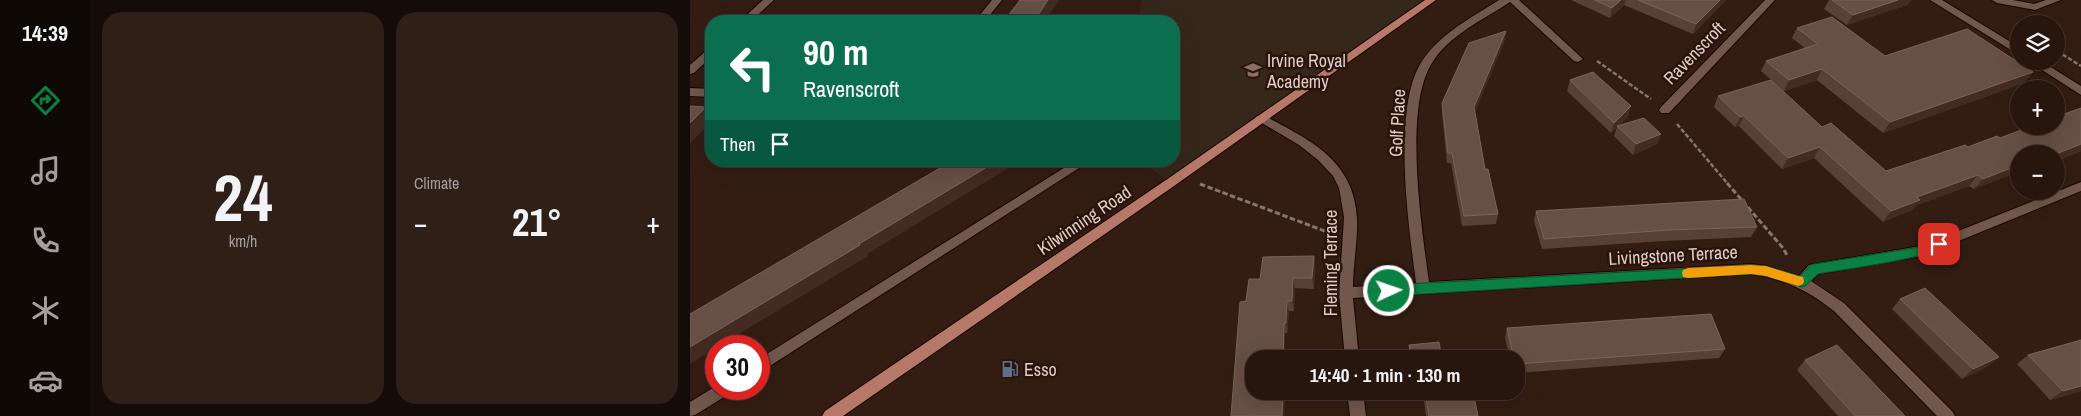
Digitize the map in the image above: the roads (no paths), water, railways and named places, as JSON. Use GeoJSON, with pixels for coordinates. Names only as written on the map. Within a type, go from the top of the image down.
{"type":"FeatureCollection","features":[{"type":"Feature","properties":{"kind":"main road","name":"Kilwinning Road"},"geometry":{"type":"LineString","coordinates":[[830,416],[1180,176],[1431,0]]}},
{"type":"Feature","properties":{"kind":"street"},"geometry":{"type":"LineString","coordinates":[[752,15],[768,0]]}},
{"type":"Feature","properties":{"kind":"street"},"geometry":{"type":"LineString","coordinates":[[985,15],[997,0]]}},
{"type":"Feature","properties":{"kind":"street","name":"Golf Place"},"geometry":{"type":"LineString","coordinates":[[1423,288],[1412,187],[1413,101],[1418,77],[1433,54],[1462,30],[1506,0]]}},
{"type":"Feature","properties":{"kind":"street"},"geometry":{"type":"LineString","coordinates":[[1513,0],[1578,59]]}},
{"type":"Feature","properties":{"kind":"street","name":"Ravenscroft"},"geometry":{"type":"LineString","coordinates":[[1665,110],[1770,0]]}},
{"type":"Feature","properties":{"kind":"street"},"geometry":{"type":"LineString","coordinates":[[1935,0],[2010,46]]}},
{"type":"Feature","properties":{"kind":"street"},"geometry":{"type":"LineString","coordinates":[[1997,0],[2035,7],[2056,0]]}},
{"type":"Feature","properties":{"kind":"street"},"geometry":{"type":"LineString","coordinates":[[690,71],[705,57]]}},
{"type":"Feature","properties":{"kind":"street"},"geometry":{"type":"LineString","coordinates":[[2047,70],[2081,92]]}},
{"type":"Feature","properties":{"kind":"street"},"geometry":{"type":"LineString","coordinates":[[690,92],[705,93]]}},
{"type":"Feature","properties":{"kind":"street","name":"Fleming Terrace"},"geometry":{"type":"LineString","coordinates":[[1261,119],[1296,138],[1319,154],[1338,173],[1346,188],[1350,206],[1346,293],[1351,350]]}},
{"type":"Feature","properties":{"kind":"street"},"geometry":{"type":"LineString","coordinates":[[770,360],[1075,167]]}},
{"type":"Feature","properties":{"kind":"street"},"geometry":{"type":"LineString","coordinates":[[1802,282],[1814,269],[1922,251],[2081,186]]}},
{"type":"Feature","properties":{"kind":"street","name":"Livingstone Terrace"},"geometry":{"type":"LineString","coordinates":[[1346,293],[1751,270],[1773,273],[1802,282],[1839,307],[1947,416]]}},
{"type":"Feature","properties":{"kind":"street"},"geometry":{"type":"LineString","coordinates":[[690,410],[706,400]]}},
{"type":"Feature","properties":{"kind":"street"},"geometry":{"type":"LineString","coordinates":[[1356,400],[1358,416]]}},
{"type":"Feature","properties":{"kind":"place","name":"Irvine Royal Academy"},"geometry":{"type":"Point","coordinates":[1253,70]}},
{"type":"Feature","properties":{"kind":"place","name":"Esso"},"geometry":{"type":"Point","coordinates":[1010,369]}}]}
